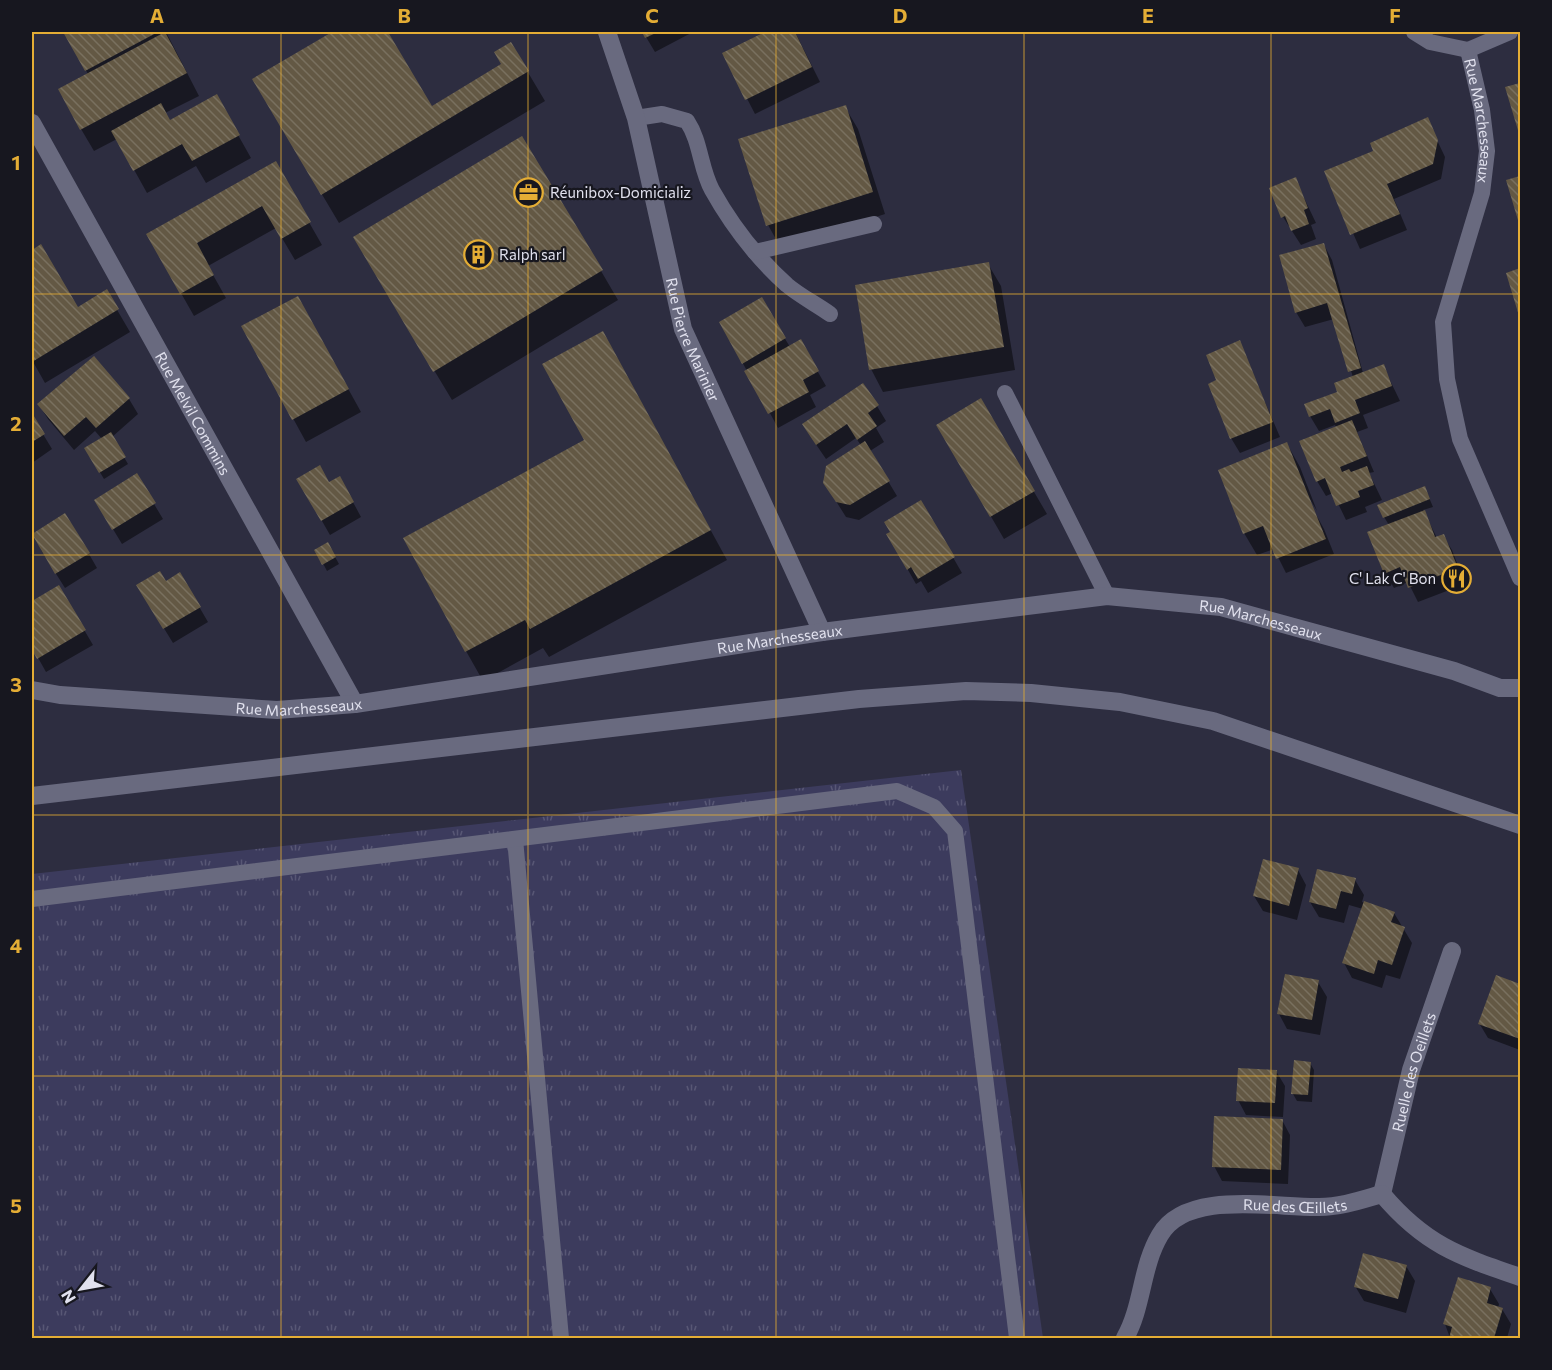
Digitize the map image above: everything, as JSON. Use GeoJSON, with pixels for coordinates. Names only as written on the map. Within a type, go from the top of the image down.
{"type":"FeatureCollection","features":[{"type":"Feature","properties":{"kind":"street","name":"Rue Pierre Marinier"},"geometry":{"type":"LineString","coordinates":[[606,32],[636,118],[683,329],[822,633]]}},
{"type":"Feature","properties":{"kind":"street","name":"Rue Melvil Commins"},"geometry":{"type":"LineString","coordinates":[[32,123],[38,149],[355,704]]}},
{"type":"Feature","properties":{"kind":"street","name":"Rue Marchesseaux"},"geometry":{"type":"LineString","coordinates":[[32,690],[60,695],[277,710],[355,704],[822,633],[1107,596],[1221,607],[1454,671],[1500,688],[1521,688]]}},
{"type":"Feature","properties":{"kind":"street"},"geometry":{"type":"LineString","coordinates":[[32,796],[859,699],[966,691],[1031,693],[1120,702],[1213,721],[1521,825]]}},
{"type":"Feature","properties":{"kind":"street","name":"Ruelle des Oeillets"},"geometry":{"type":"LineString","coordinates":[[1382,1194],[1411,1070],[1452,951]]}},
{"type":"Feature","properties":{"kind":"street"},"geometry":{"type":"LineString","coordinates":[[1382,1194],[1404,1220],[1455,1255],[1521,1277]]}},
{"type":"Feature","properties":{"kind":"street","name":"Rue des Œillets"},"geometry":{"type":"LineString","coordinates":[[1125,1338],[1135,1315],[1150,1253],[1161,1232],[1177,1219],[1196,1209],[1218,1205],[1321,1208],[1351,1203],[1382,1194]]}},
{"type":"Feature","properties":{"kind":"lane"},"geometry":{"type":"LineString","coordinates":[[1414,32],[1430,42],[1468,50]]}},
{"type":"Feature","properties":{"kind":"lane","name":"Rue Marchesseaux"},"geometry":{"type":"LineString","coordinates":[[1510,32],[1468,50],[1482,110],[1487,151],[1482,192],[1443,322],[1447,379],[1460,439],[1521,578]]}},
{"type":"Feature","properties":{"kind":"lane"},"geometry":{"type":"LineString","coordinates":[[636,118],[662,114],[687,121],[696,136],[704,170],[712,190],[756,252],[788,285],[830,314]]}},
{"type":"Feature","properties":{"kind":"lane"},"geometry":{"type":"LineString","coordinates":[[756,252],[874,224]]}},
{"type":"Feature","properties":{"kind":"lane"},"geometry":{"type":"LineString","coordinates":[[1005,393],[1107,596]]}},
{"type":"Feature","properties":{"kind":"lane"},"geometry":{"type":"LineString","coordinates":[[32,898],[897,791],[934,807],[955,831],[1017,1338]]}},
{"type":"Feature","properties":{"kind":"lane"},"geometry":{"type":"LineString","coordinates":[[515,839],[561,1338]]}},
{"type":"Feature","properties":{"kind":"green space"},"geometry":{"type":"Polygon","coordinates":[[[961,770],[1043,1338],[32,1338],[32,874],[961,770]]]}},
{"type":"Feature","properties":{"kind":"building"},"geometry":{"type":"Polygon","coordinates":[[[63,32],[158,32],[85,71],[63,32]]]}},
{"type":"Feature","properties":{"kind":"building"},"geometry":{"type":"Polygon","coordinates":[[[165,32],[187,73],[80,130],[58,89],[165,32]]]}},
{"type":"Feature","properties":{"kind":"building"},"geometry":{"type":"Polygon","coordinates":[[[332,32],[388,32],[432,106],[501,64],[494,52],[511,42],[529,71],[321,195],[252,79],[332,32]]]}},
{"type":"Feature","properties":{"kind":"building"},"geometry":{"type":"Polygon","coordinates":[[[642,32],[658,32],[645,38],[642,32]]]}},
{"type":"Feature","properties":{"kind":"building"},"geometry":{"type":"Polygon","coordinates":[[[765,32],[795,32],[812,67],[745,100],[722,53],[765,32]]]}},
{"type":"Feature","properties":{"kind":"building"},"geometry":{"type":"Polygon","coordinates":[[[1520,83],[1520,137],[1505,87],[1520,83]]]}},
{"type":"Feature","properties":{"kind":"building"},"geometry":{"type":"Polygon","coordinates":[[[217,94],[240,135],[192,161],[182,144],[133,171],[111,131],[161,103],[170,120],[217,94]]]}},
{"type":"Feature","properties":{"kind":"building"},"geometry":{"type":"Polygon","coordinates":[[[846,105],[873,192],[766,226],[738,139],[846,105]]]}},
{"type":"Feature","properties":{"kind":"building"},"geometry":{"type":"Polygon","coordinates":[[[1428,117],[1438,140],[1433,164],[1387,184],[1400,214],[1350,235],[1324,171],[1373,151],[1370,143],[1428,117]]]}},
{"type":"Feature","properties":{"kind":"building","name":"Ralph sarl"},"geometry":{"type":"Polygon","coordinates":[[[522,136],[603,270],[433,372],[353,237],[522,136]]]}},
{"type":"Feature","properties":{"kind":"building"},"geometry":{"type":"Polygon","coordinates":[[[276,161],[311,222],[281,239],[262,206],[197,243],[214,275],[180,294],[146,234],[276,161]]]}},
{"type":"Feature","properties":{"kind":"building"},"geometry":{"type":"Polygon","coordinates":[[[1520,176],[1520,227],[1506,180],[1520,176]]]}},
{"type":"Feature","properties":{"kind":"building"},"geometry":{"type":"Polygon","coordinates":[[[1296,177],[1308,208],[1304,210],[1309,224],[1291,231],[1285,216],[1281,218],[1269,188],[1296,177]]]}},
{"type":"Feature","properties":{"kind":"building"},"geometry":{"type":"Polygon","coordinates":[[[1324,243],[1361,368],[1348,372],[1327,303],[1295,313],[1279,255],[1324,243]]]}},
{"type":"Feature","properties":{"kind":"building"},"geometry":{"type":"Polygon","coordinates":[[[41,244],[78,307],[107,289],[119,309],[32,362],[32,250],[41,244]]]}},
{"type":"Feature","properties":{"kind":"building"},"geometry":{"type":"Polygon","coordinates":[[[989,262],[1004,347],[869,370],[855,285],[989,262]]]}},
{"type":"Feature","properties":{"kind":"building"},"geometry":{"type":"Polygon","coordinates":[[[1520,268],[1520,319],[1506,273],[1520,268]]]}},
{"type":"Feature","properties":{"kind":"building"},"geometry":{"type":"Polygon","coordinates":[[[298,296],[349,389],[292,420],[241,326],[298,296]]]}},
{"type":"Feature","properties":{"kind":"building"},"geometry":{"type":"Polygon","coordinates":[[[762,297],[786,338],[742,364],[719,322],[762,297]]]}},
{"type":"Feature","properties":{"kind":"building"},"geometry":{"type":"Polygon","coordinates":[[[603,331],[711,530],[530,629],[525,620],[465,652],[403,538],[584,440],[542,364],[603,331]]]}},
{"type":"Feature","properties":{"kind":"building"},"geometry":{"type":"Polygon","coordinates":[[[801,339],[819,371],[803,380],[809,392],[768,414],[744,371],[801,339]]]}},
{"type":"Feature","properties":{"kind":"building"},"geometry":{"type":"Polygon","coordinates":[[[1240,340],[1273,422],[1230,439],[1208,384],[1216,380],[1206,355],[1240,340]]]}},
{"type":"Feature","properties":{"kind":"building"},"geometry":{"type":"Polygon","coordinates":[[[94,356],[130,398],[96,428],[86,417],[64,436],[37,404],[94,356]]]}},
{"type":"Feature","properties":{"kind":"building"},"geometry":{"type":"Polygon","coordinates":[[[1384,364],[1392,386],[1355,400],[1360,413],[1335,423],[1330,409],[1309,417],[1304,404],[1337,392],[1334,383],[1384,364]]]}},
{"type":"Feature","properties":{"kind":"building"},"geometry":{"type":"Polygon","coordinates":[[[863,383],[879,405],[868,413],[877,426],[857,440],[847,424],[816,445],[802,424],[863,383]]]}},
{"type":"Feature","properties":{"kind":"building"},"geometry":{"type":"Polygon","coordinates":[[[981,398],[1035,491],[990,517],[936,425],[981,398]]]}},
{"type":"Feature","properties":{"kind":"building"},"geometry":{"type":"Polygon","coordinates":[[[32,413],[45,434],[32,442],[32,413]]]}},
{"type":"Feature","properties":{"kind":"building"},"geometry":{"type":"Polygon","coordinates":[[[1352,420],[1367,456],[1340,467],[1342,472],[1349,469],[1351,472],[1367,466],[1374,485],[1358,491],[1360,497],[1336,506],[1325,478],[1316,482],[1299,441],[1352,420]]]}},
{"type":"Feature","properties":{"kind":"building"},"geometry":{"type":"Polygon","coordinates":[[[111,432],[126,457],[99,473],[84,448],[111,432]]]}},
{"type":"Feature","properties":{"kind":"building"},"geometry":{"type":"Polygon","coordinates":[[[865,441],[890,481],[850,505],[836,502],[823,483],[826,466],[865,441]]]}},
{"type":"Feature","properties":{"kind":"building"},"geometry":{"type":"Polygon","coordinates":[[[1287,442],[1326,539],[1276,559],[1263,526],[1243,534],[1218,470],[1287,442]]]}},
{"type":"Feature","properties":{"kind":"building"},"geometry":{"type":"Polygon","coordinates":[[[320,465],[329,482],[340,476],[354,502],[321,521],[296,479],[320,465]]]}},
{"type":"Feature","properties":{"kind":"building"},"geometry":{"type":"Polygon","coordinates":[[[137,473],[156,503],[112,530],[94,500],[137,473]]]}},
{"type":"Feature","properties":{"kind":"building"},"geometry":{"type":"Polygon","coordinates":[[[1425,486],[1430,499],[1383,518],[1377,505],[1425,486]]]}},
{"type":"Feature","properties":{"kind":"building"},"geometry":{"type":"Polygon","coordinates":[[[921,500],[955,557],[918,579],[911,567],[907,570],[886,534],[890,532],[884,522],[921,500]]]}},
{"type":"Feature","properties":{"kind":"building"},"geometry":{"type":"Polygon","coordinates":[[[1425,510],[1435,537],[1444,534],[1458,568],[1408,588],[1400,567],[1384,574],[1367,532],[1425,510]]]}},
{"type":"Feature","properties":{"kind":"building"},"geometry":{"type":"Polygon","coordinates":[[[65,513],[90,553],[55,574],[32,534],[65,513]]]}},
{"type":"Feature","properties":{"kind":"building"},"geometry":{"type":"Polygon","coordinates":[[[328,542],[336,557],[322,565],[314,550],[328,542]]]}},
{"type":"Feature","properties":{"kind":"building"},"geometry":{"type":"Polygon","coordinates":[[[160,571],[166,581],[180,572],[201,607],[163,629],[136,585],[160,571]]]}},
{"type":"Feature","properties":{"kind":"building"},"geometry":{"type":"Polygon","coordinates":[[[59,585],[86,630],[37,659],[32,650],[32,601],[59,585]]]}},
{"type":"Feature","properties":{"kind":"building"},"geometry":{"type":"Polygon","coordinates":[[[1263,859],[1299,868],[1289,906],[1253,896],[1263,859]]]}},
{"type":"Feature","properties":{"kind":"building"},"geometry":{"type":"Polygon","coordinates":[[[1317,869],[1356,878],[1352,894],[1341,891],[1336,909],[1309,902],[1317,869]]]}},
{"type":"Feature","properties":{"kind":"building"},"geometry":{"type":"Polygon","coordinates":[[[1364,901],[1395,912],[1391,922],[1405,927],[1392,965],[1378,960],[1374,974],[1342,963],[1364,901]]]}},
{"type":"Feature","properties":{"kind":"building"},"geometry":{"type":"Polygon","coordinates":[[[1285,974],[1319,980],[1312,1020],[1277,1014],[1285,974]]]}},
{"type":"Feature","properties":{"kind":"building"},"geometry":{"type":"Polygon","coordinates":[[[1496,975],[1520,984],[1520,1039],[1478,1024],[1496,975]]]}},
{"type":"Feature","properties":{"kind":"building"},"geometry":{"type":"Polygon","coordinates":[[[1294,1060],[1311,1062],[1308,1095],[1291,1094],[1294,1060]]]}},
{"type":"Feature","properties":{"kind":"building"},"geometry":{"type":"Polygon","coordinates":[[[1238,1068],[1277,1070],[1275,1103],[1236,1101],[1238,1068]]]}},
{"type":"Feature","properties":{"kind":"building"},"geometry":{"type":"Polygon","coordinates":[[[1214,1116],[1283,1119],[1281,1170],[1212,1167],[1214,1116]]]}},
{"type":"Feature","properties":{"kind":"building"},"geometry":{"type":"Polygon","coordinates":[[[1363,1253],[1407,1265],[1398,1299],[1354,1287],[1363,1253]]]}},
{"type":"Feature","properties":{"kind":"building"},"geometry":{"type":"Polygon","coordinates":[[[1458,1277],[1491,1287],[1487,1303],[1503,1308],[1494,1338],[1449,1338],[1452,1327],[1443,1324],[1458,1277]]]}},
{"type":"Feature","properties":{"kind":"place","name":"Réunibox-Domicializ"},"geometry":{"type":"Point","coordinates":[529,192]}},
{"type":"Feature","properties":{"kind":"place","name":"Ralph sarl"},"geometry":{"type":"Point","coordinates":[478,254]}},
{"type":"Feature","properties":{"kind":"place","name":"C' Lak C' Bon"},"geometry":{"type":"Point","coordinates":[1457,578]}}]}
